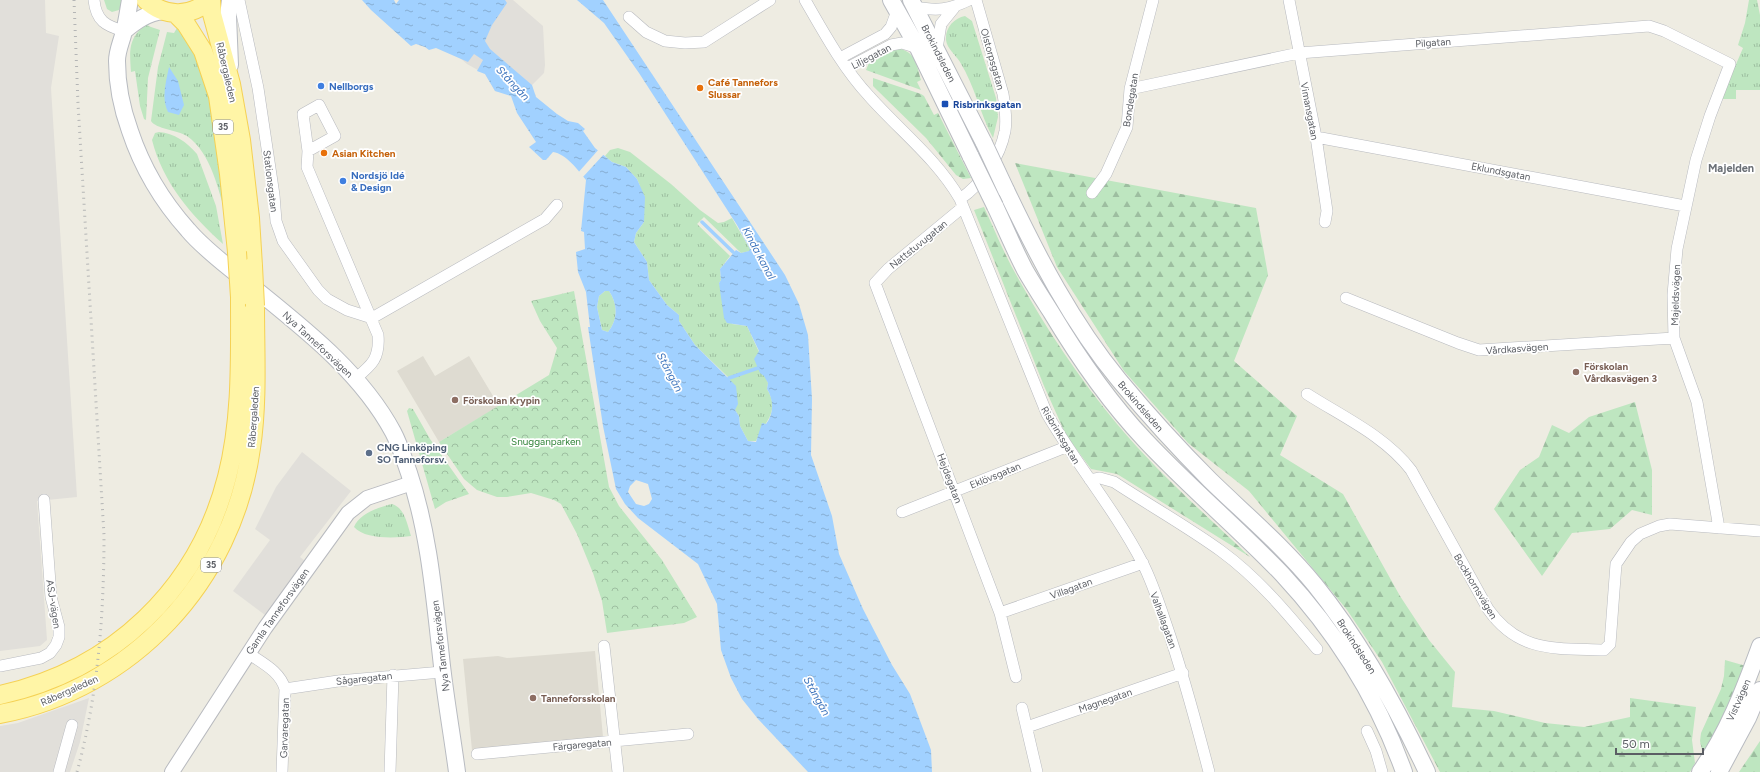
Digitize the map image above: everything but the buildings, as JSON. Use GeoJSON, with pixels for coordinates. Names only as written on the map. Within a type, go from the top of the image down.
{"type":"FeatureCollection","features":[{"type":"Feature","properties":{"kind":"main road","name":"Nya Tanneforsvägen"},"geometry":{"type":"LineString","coordinates":[[130,0],[124,32],[119,45],[117,59],[118,79],[123,107],[134,145],[159,192],[188,231],[208,250],[282,310],[356,378],[393,432],[404,458],[412,483],[423,524],[430,560],[442,672],[457,772]]}},
{"type":"Feature","properties":{"kind":"main road","name":"35"},"geometry":{"type":"LineString","coordinates":[[146,0],[170,13],[191,12],[210,0]]}},
{"type":"Feature","properties":{"kind":"main road","name":"Råbergaleden"},"geometry":{"type":"LineString","coordinates":[[0,696],[17,692],[62,676],[121,641],[156,609],[185,572],[209,531],[220,503],[233,447],[253,266],[246,177],[231,84],[212,14],[210,0]]}},
{"type":"Feature","properties":{"kind":"main road"},"geometry":{"type":"LineString","coordinates":[[230,0],[228,16],[231,84]]}},
{"type":"Feature","properties":{"kind":"main road","name":"Brokindsleden"},"geometry":{"type":"LineString","coordinates":[[913,3],[984,143],[1034,248],[1083,330],[1118,379],[1180,450],[1270,537],[1314,584],[1353,635],[1387,694],[1427,772]]}},
{"type":"Feature","properties":{"kind":"main road","name":"Brokindsleden"},"geometry":{"type":"LineString","coordinates":[[894,5],[918,48],[1025,270],[1066,336],[1101,386],[1144,439],[1199,495],[1283,576],[1308,604],[1337,643],[1357,675],[1396,749],[1404,772]]}},
{"type":"Feature","properties":{"kind":"main road"},"geometry":{"type":"LineString","coordinates":[[124,32],[154,12],[170,13]]}},
{"type":"Feature","properties":{"kind":"main road","name":"Råbergaleden"},"geometry":{"type":"LineString","coordinates":[[0,714],[22,710],[47,702],[110,671],[134,654],[168,623],[186,602],[204,576],[224,540],[236,512],[244,483],[251,448],[255,407],[248,302],[237,252],[229,174],[218,96],[203,51],[186,24],[170,13]]}},
{"type":"Feature","properties":{"kind":"main road","name":"Vistvägen"},"geometry":{"type":"LineString","coordinates":[[1700,772],[1710,759],[1745,688],[1760,646]]}},
{"type":"Feature","properties":{"kind":"main road","name":"Vistvägen"},"geometry":{"type":"LineString","coordinates":[[1719,772],[1748,718],[1760,690]]}},
{"type":"Feature","properties":{"kind":"street"},"geometry":{"type":"LineString","coordinates":[[94,0],[95,9],[100,19],[113,28],[124,32]]}},
{"type":"Feature","properties":{"kind":"street","name":"Stationsgatan"},"geometry":{"type":"LineString","coordinates":[[239,0],[258,88],[276,221],[281,237],[294,258],[318,290],[327,299],[347,310],[372,318]]}},
{"type":"Feature","properties":{"kind":"street"},"geometry":{"type":"LineString","coordinates":[[629,17],[646,32],[665,41],[685,43],[704,42],[770,0]]}},
{"type":"Feature","properties":{"kind":"street","name":"Risbrinksgatan"},"geometry":{"type":"LineString","coordinates":[[805,0],[840,58],[869,96],[938,166],[951,184],[961,203],[1032,381],[1047,414],[1066,447],[1090,480]]}},
{"type":"Feature","properties":{"kind":"street"},"geometry":{"type":"LineString","coordinates":[[913,3],[939,10],[954,8],[969,0]]}},
{"type":"Feature","properties":{"kind":"street","name":"Olstorpsgatan"},"geometry":{"type":"LineString","coordinates":[[961,203],[988,171],[999,148],[1005,130],[1006,110],[1003,94],[976,0]]}},
{"type":"Feature","properties":{"kind":"street","name":"Bondegatan"},"geometry":{"type":"LineString","coordinates":[[1092,193],[1106,174],[1127,127],[1130,89],[1153,0]]}},
{"type":"Feature","properties":{"kind":"street","name":"Vimansgatan"},"geometry":{"type":"LineString","coordinates":[[1289,0],[1316,137],[1327,211],[1325,222]]}},
{"type":"Feature","properties":{"kind":"street","name":"Liljegatan"},"geometry":{"type":"LineString","coordinates":[[840,58],[885,34],[891,27],[894,5]]}},
{"type":"Feature","properties":{"kind":"street"},"geometry":{"type":"LineString","coordinates":[[937,49],[941,24],[954,8]]}},
{"type":"Feature","properties":{"kind":"street","name":"Pilgatan"},"geometry":{"type":"LineString","coordinates":[[1130,89],[1299,53],[1649,26],[1664,31],[1730,64]]}},
{"type":"Feature","properties":{"kind":"street","name":"Liljegatan"},"geometry":{"type":"LineString","coordinates":[[847,68],[891,45],[902,43],[918,48]]}},
{"type":"Feature","properties":{"kind":"street","name":"Majeldsvägen"},"geometry":{"type":"LineString","coordinates":[[1719,528],[1699,409],[1674,338],[1673,295],[1675,270],[1696,160],[1730,64]]}},
{"type":"Feature","properties":{"kind":"street","name":"Eklundsgatan"},"geometry":{"type":"LineString","coordinates":[[1316,137],[1686,206]]}},
{"type":"Feature","properties":{"kind":"street"},"geometry":{"type":"LineString","coordinates":[[308,151],[306,167],[378,335],[378,351],[372,364],[356,378]]}},
{"type":"Feature","properties":{"kind":"street","name":"Nattstuvugatan"},"geometry":{"type":"LineString","coordinates":[[875,282],[961,203]]}},
{"type":"Feature","properties":{"kind":"street"},"geometry":{"type":"LineString","coordinates":[[372,318],[545,220],[557,205]]}},
{"type":"Feature","properties":{"kind":"street","name":"Hejdegatan"},"geometry":{"type":"LineString","coordinates":[[875,282],[1000,613],[1016,677]]}},
{"type":"Feature","properties":{"kind":"street","name":"Vårdkasvägen"},"geometry":{"type":"LineString","coordinates":[[1346,298],[1479,350],[1674,338]]}},
{"type":"Feature","properties":{"kind":"street","name":"Bockhornsvägen"},"geometry":{"type":"LineString","coordinates":[[1307,394],[1378,438],[1402,458],[1411,470],[1488,609],[1500,625],[1524,641],[1532,644],[1554,648],[1604,650],[1608,648],[1610,644],[1616,564],[1631,542],[1640,534],[1659,526],[1670,524],[1760,531]]}},
{"type":"Feature","properties":{"kind":"street","name":"Eklövsgatan"},"geometry":{"type":"LineString","coordinates":[[902,512],[1066,447]]}},
{"type":"Feature","properties":{"kind":"street"},"geometry":{"type":"LineString","coordinates":[[1090,480],[1100,478],[1114,482],[1222,551],[1246,571],[1279,605],[1317,649]]}},
{"type":"Feature","properties":{"kind":"street","name":"Valhallagatan"},"geometry":{"type":"LineString","coordinates":[[1090,480],[1143,563],[1183,673],[1208,772]]}},
{"type":"Feature","properties":{"kind":"street","name":"Gamla Tanneforsvägen"},"geometry":{"type":"LineString","coordinates":[[172,772],[264,628],[348,513],[367,498],[412,483]]}},
{"type":"Feature","properties":{"kind":"street","name":"ASJ-vägen"},"geometry":{"type":"LineString","coordinates":[[0,666],[40,658],[50,653],[56,645],[59,637],[59,627],[51,597],[44,500]]}},
{"type":"Feature","properties":{"kind":"street","name":"Villagatan"},"geometry":{"type":"LineString","coordinates":[[1000,613],[1143,563]]}},
{"type":"Feature","properties":{"kind":"street"},"geometry":{"type":"LineString","coordinates":[[604,646],[616,741],[618,772]]}},
{"type":"Feature","properties":{"kind":"street","name":"Garvaregatan"},"geometry":{"type":"LineString","coordinates":[[248,653],[276,674],[281,679],[285,689],[282,772]]}},
{"type":"Feature","properties":{"kind":"street","name":"Sågaregatan"},"geometry":{"type":"LineString","coordinates":[[285,689],[338,681],[442,672]]}},
{"type":"Feature","properties":{"kind":"street","name":"Magnegatan"},"geometry":{"type":"LineString","coordinates":[[1027,727],[1183,673]]}},
{"type":"Feature","properties":{"kind":"street"},"geometry":{"type":"LineString","coordinates":[[390,772],[392,676]]}},
{"type":"Feature","properties":{"kind":"street"},"geometry":{"type":"LineString","coordinates":[[1022,708],[1037,772]]}},
{"type":"Feature","properties":{"kind":"street"},"geometry":{"type":"LineString","coordinates":[[59,772],[72,724]]}},
{"type":"Feature","properties":{"kind":"street"},"geometry":{"type":"LineString","coordinates":[[1367,731],[1376,751],[1382,772]]}},
{"type":"Feature","properties":{"kind":"street","name":"Färgaregatan"},"geometry":{"type":"LineString","coordinates":[[477,754],[688,734]]}},
{"type":"Feature","properties":{"kind":"shaded area"},"geometry":{"type":"Polygon","coordinates":[[[0,0],[45,0],[46,33],[59,36],[51,88],[77,497],[37,501],[47,640],[40,646],[0,651],[0,0]]]}},
{"type":"Feature","properties":{"kind":"shaded area"},"geometry":{"type":"Polygon","coordinates":[[[501,0],[513,0],[543,26],[544,73],[532,85],[510,94],[495,91],[485,74],[467,64],[460,58],[501,0]]]}},
{"type":"Feature","properties":{"kind":"shaded area","name":"Förskolan Krypin"},"geometry":{"type":"Polygon","coordinates":[[[423,356],[435,376],[469,356],[499,406],[439,442],[397,371],[423,356]]]}},
{"type":"Feature","properties":{"kind":"shaded area"},"geometry":{"type":"Polygon","coordinates":[[[302,452],[351,491],[300,557],[305,561],[265,615],[233,591],[270,540],[255,529],[276,487],[302,452]]]}},
{"type":"Feature","properties":{"kind":"shaded area","name":"Tanneforsskolan"},"geometry":{"type":"Polygon","coordinates":[[[595,651],[603,737],[472,750],[463,659],[498,656],[507,658],[595,651]]]}},
{"type":"Feature","properties":{"kind":"shaded area"},"geometry":{"type":"Polygon","coordinates":[[[89,698],[80,742],[70,772],[0,772],[0,726],[18,723],[89,698]]]}},
{"type":"Feature","properties":{"kind":"green space"},"geometry":{"type":"Polygon","coordinates":[[[104,0],[124,0],[119,10],[112,12],[107,9],[104,0]]]}},
{"type":"Feature","properties":{"kind":"green space"},"geometry":{"type":"Polygon","coordinates":[[[1749,0],[1757,0],[1760,15],[1760,90],[1736,90],[1736,99],[1721,99],[1743,48],[1738,45],[1745,23],[1749,0]]]}},
{"type":"Feature","properties":{"kind":"green space"},"geometry":{"type":"Polygon","coordinates":[[[965,16],[972,21],[996,98],[998,117],[993,138],[965,71],[950,49],[946,40],[947,31],[951,24],[957,19],[965,16]]]}},
{"type":"Feature","properties":{"kind":"green space"},"geometry":{"type":"Polygon","coordinates":[[[150,21],[148,26],[160,30],[148,78],[146,120],[144,119],[140,106],[135,71],[131,72],[130,55],[134,37],[150,21]]]}},
{"type":"Feature","properties":{"kind":"green space"},"geometry":{"type":"Polygon","coordinates":[[[177,28],[199,60],[211,102],[227,218],[213,173],[203,152],[187,136],[157,126],[151,121],[158,67],[167,32],[174,33],[177,28]]]}},
{"type":"Feature","properties":{"kind":"green space"},"geometry":{"type":"Polygon","coordinates":[[[897,48],[912,55],[921,80],[917,82],[921,90],[866,70],[869,63],[897,48]]]}},
{"type":"Feature","properties":{"kind":"green space"},"geometry":{"type":"Polygon","coordinates":[[[873,78],[924,96],[934,115],[938,113],[971,178],[963,179],[956,175],[926,138],[873,86],[873,78]]]}},
{"type":"Feature","properties":{"kind":"green space"},"geometry":{"type":"Polygon","coordinates":[[[159,132],[175,136],[197,154],[216,206],[223,244],[189,210],[163,170],[152,140],[155,133],[159,132]]]}},
{"type":"Feature","properties":{"kind":"green space"},"geometry":{"type":"Polygon","coordinates":[[[618,148],[630,152],[718,223],[732,218],[750,249],[750,251],[741,253],[704,217],[697,224],[730,256],[720,269],[721,280],[719,283],[732,324],[747,326],[759,352],[757,355],[768,383],[767,389],[771,397],[772,411],[756,441],[748,441],[740,426],[739,416],[735,410],[729,378],[695,345],[679,321],[679,315],[667,305],[649,280],[647,262],[634,242],[636,233],[644,222],[640,186],[637,179],[626,167],[612,162],[605,156],[610,150],[618,148]]]}},
{"type":"Feature","properties":{"kind":"green space"},"geometry":{"type":"Polygon","coordinates":[[[1015,163],[1256,208],[1268,275],[1234,361],[1297,416],[1280,455],[1343,494],[1400,596],[1429,640],[1455,672],[1452,707],[1494,711],[1545,723],[1584,727],[1630,717],[1630,698],[1696,707],[1692,740],[1695,763],[1690,772],[1440,772],[1382,662],[1347,610],[1249,491],[1188,443],[1124,371],[1057,267],[1015,163]]]}},
{"type":"Feature","properties":{"kind":"green space"},"geometry":{"type":"Polygon","coordinates":[[[984,207],[1009,261],[1029,297],[1052,335],[1090,389],[1117,424],[1148,459],[1250,557],[1117,474],[1091,469],[1066,435],[1044,386],[974,210],[984,207]]]}},
{"type":"Feature","properties":{"kind":"green space","name":"Snugganparken"},"geometry":{"type":"Polygon","coordinates":[[[574,291],[609,487],[619,506],[662,560],[697,617],[684,623],[607,633],[602,601],[593,573],[577,534],[561,504],[554,500],[531,493],[497,497],[477,490],[464,479],[439,442],[549,375],[557,348],[540,321],[531,301],[574,291]]]}},
{"type":"Feature","properties":{"kind":"green space"},"geometry":{"type":"Polygon","coordinates":[[[605,291],[609,291],[612,296],[616,312],[614,322],[608,332],[602,330],[597,307],[599,296],[605,291]]]}},
{"type":"Feature","properties":{"kind":"green space"},"geometry":{"type":"Polygon","coordinates":[[[1635,402],[1652,470],[1652,515],[1632,510],[1610,529],[1572,533],[1542,576],[1494,509],[1520,470],[1539,457],[1552,425],[1569,433],[1589,417],[1635,402]]]}},
{"type":"Feature","properties":{"kind":"green space"},"geometry":{"type":"Polygon","coordinates":[[[409,408],[413,409],[430,439],[469,494],[446,502],[435,509],[407,411],[409,408]]]}},
{"type":"Feature","properties":{"kind":"green space"},"geometry":{"type":"Polygon","coordinates":[[[392,504],[403,513],[411,536],[373,536],[359,531],[354,527],[360,518],[376,509],[392,504]]]}},
{"type":"Feature","properties":{"kind":"green space"},"geometry":{"type":"Polygon","coordinates":[[[1725,660],[1746,666],[1729,707],[1703,755],[1700,741],[1701,733],[1721,689],[1725,660]]]}},
{"type":"Feature","properties":{"kind":"green space"},"geometry":{"type":"Polygon","coordinates":[[[1760,741],[1760,772],[1739,772],[1760,741]]]}},
{"type":"Feature","properties":{"kind":"water"},"geometry":{"type":"Polygon","coordinates":[[[362,0],[394,0],[396,4],[399,0],[505,0],[507,3],[492,25],[485,41],[490,49],[532,85],[536,97],[568,121],[578,123],[585,129],[583,131],[595,148],[612,162],[626,167],[637,179],[645,197],[644,222],[636,233],[634,242],[647,262],[649,280],[667,305],[679,315],[679,321],[695,345],[736,386],[738,404],[735,410],[739,416],[740,426],[748,441],[756,442],[762,423],[766,424],[771,416],[772,402],[767,389],[768,383],[764,376],[760,373],[754,359],[759,351],[747,326],[727,323],[724,318],[719,283],[721,280],[720,269],[736,250],[741,253],[749,251],[750,249],[737,225],[639,73],[604,23],[577,0],[603,0],[785,275],[799,304],[808,335],[812,399],[811,455],[832,516],[839,554],[863,609],[892,665],[910,694],[931,750],[932,772],[808,772],[758,719],[742,699],[731,678],[721,650],[717,604],[698,564],[638,518],[625,504],[616,489],[603,426],[588,327],[590,327],[586,292],[578,272],[576,252],[585,249],[584,232],[581,231],[586,180],[571,163],[558,153],[553,152],[546,160],[543,160],[529,147],[536,142],[517,113],[511,96],[495,91],[485,74],[477,71],[483,60],[474,54],[468,62],[436,48],[429,50],[416,44],[411,46],[362,0]],[[605,291],[599,296],[597,307],[602,330],[608,332],[614,322],[616,312],[612,296],[609,291],[605,291]],[[636,480],[630,486],[628,492],[636,504],[644,506],[649,504],[652,499],[648,484],[636,480]]]}},
{"type":"Feature","properties":{"kind":"water"},"geometry":{"type":"Polygon","coordinates":[[[169,67],[178,81],[184,105],[179,115],[168,112],[166,107],[164,96],[169,67]]]}},
{"type":"Feature","properties":{"kind":"pier"},"geometry":{"type":"Polygon","coordinates":[[[599,149],[605,153],[582,178],[577,174],[599,149]]]}},
{"type":"Feature","properties":{"kind":"waterway"},"geometry":{"type":"LineString","coordinates":[[702,222],[733,252]]}},
{"type":"Feature","properties":{"kind":"waterway"},"geometry":{"type":"LineString","coordinates":[[729,378],[758,368]]}},
{"type":"Feature","properties":{"kind":"railway"},"geometry":{"type":"LineString","coordinates":[[74,0],[78,104],[104,535],[103,595],[95,684],[77,772]]}},
{"type":"Feature","properties":{"kind":"place","name":"Nellborgs"},"geometry":{"type":"Point","coordinates":[321,86]}},
{"type":"Feature","properties":{"kind":"place","name":"Café Tannefors Slussar"},"geometry":{"type":"Point","coordinates":[700,88]}},
{"type":"Feature","properties":{"kind":"place","name":"Risbrinksgatan"},"geometry":{"type":"Point","coordinates":[945,104]}},
{"type":"Feature","properties":{"kind":"place","name":"Asian Kitchen"},"geometry":{"type":"Point","coordinates":[324,153]}},
{"type":"Feature","properties":{"kind":"place","name":"Nordsjö Idé & Design"},"geometry":{"type":"Point","coordinates":[343,181]}},
{"type":"Feature","properties":{"kind":"place","name":"Förskolan Vårdkasvägen 3"},"geometry":{"type":"Point","coordinates":[1576,372]}},
{"type":"Feature","properties":{"kind":"place","name":"Förskolan Krypin"},"geometry":{"type":"Point","coordinates":[455,400]}},
{"type":"Feature","properties":{"kind":"place","name":"CNG Linköping SO Tanneforsv."},"geometry":{"type":"Point","coordinates":[369,453]}},
{"type":"Feature","properties":{"kind":"place","name":"Tanneforsskolan"},"geometry":{"type":"Point","coordinates":[533,698]}},
{"type":"Feature","properties":{"kind":"district","name":"Majelden"},"geometry":{"type":"Point","coordinates":[1731,168]}},
{"type":"Feature","properties":{"kind":"water label","name":"Stångån"},"geometry":{"type":"Point","coordinates":[513,83]}},
{"type":"Feature","properties":{"kind":"water label","name":"Kinda kanal"},"geometry":{"type":"Point","coordinates":[759,253]}},
{"type":"Feature","properties":{"kind":"water label","name":"Stångån"},"geometry":{"type":"Point","coordinates":[670,372]}},
{"type":"Feature","properties":{"kind":"water label","name":"Stångån"},"geometry":{"type":"Point","coordinates":[817,696]}}]}
